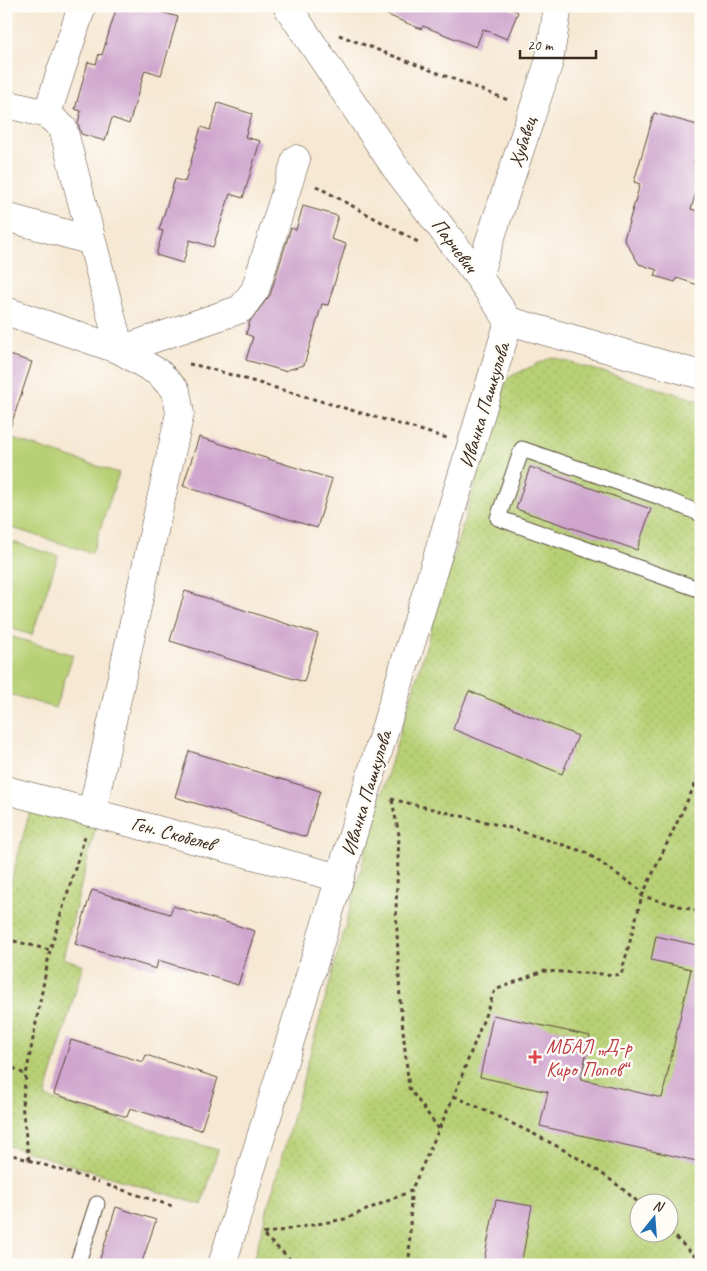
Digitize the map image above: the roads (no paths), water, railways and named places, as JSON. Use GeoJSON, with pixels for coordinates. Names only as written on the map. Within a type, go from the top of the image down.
{"type":"FeatureCollection","features":[{"type":"Feature","properties":{"kind":"street"},"geometry":{"type":"LineString","coordinates":[[47,114],[82,6]]}},
{"type":"Feature","properties":{"kind":"street","name":"Парчевич"},"geometry":{"type":"LineString","coordinates":[[287,6],[395,167],[478,276],[509,321]]}},
{"type":"Feature","properties":{"kind":"street","name":"Хубавец"},"geometry":{"type":"LineString","coordinates":[[478,276],[549,62],[558,6]]}},
{"type":"Feature","properties":{"kind":"street"},"geometry":{"type":"LineString","coordinates":[[6,104],[47,114],[63,128],[120,350]]}},
{"type":"Feature","properties":{"kind":"street"},"geometry":{"type":"LineString","coordinates":[[120,350],[241,309],[255,290],[293,166]]}},
{"type":"Feature","properties":{"kind":"street"},"geometry":{"type":"LineString","coordinates":[[6,216],[92,241]]}},
{"type":"Feature","properties":{"kind":"street"},"geometry":{"type":"LineString","coordinates":[[6,311],[120,350],[159,373],[176,391],[180,413],[92,812]]}},
{"type":"Feature","properties":{"kind":"street"},"geometry":{"type":"LineString","coordinates":[[509,321],[701,375]]}},
{"type":"Feature","properties":{"kind":"street","name":"Иванка Пашкулова"},"geometry":{"type":"LineString","coordinates":[[222,1265],[340,878],[379,796],[471,446],[509,321]]}},
{"type":"Feature","properties":{"kind":"street","name":"Ген. Скобелев"},"geometry":{"type":"LineString","coordinates":[[6,790],[340,878]]}},
{"type":"Feature","properties":{"kind":"lane"},"geometry":{"type":"LineString","coordinates":[[701,514],[663,498],[522,449],[498,518],[701,590]]}},
{"type":"Feature","properties":{"kind":"lane"},"geometry":{"type":"LineString","coordinates":[[77,1265],[97,1204]]}},
{"type":"Feature","properties":{"kind":"place","name":"МБАЛ „Д-р Киро Попов“"},"geometry":{"type":"Point","coordinates":[535,1057]}}]}
